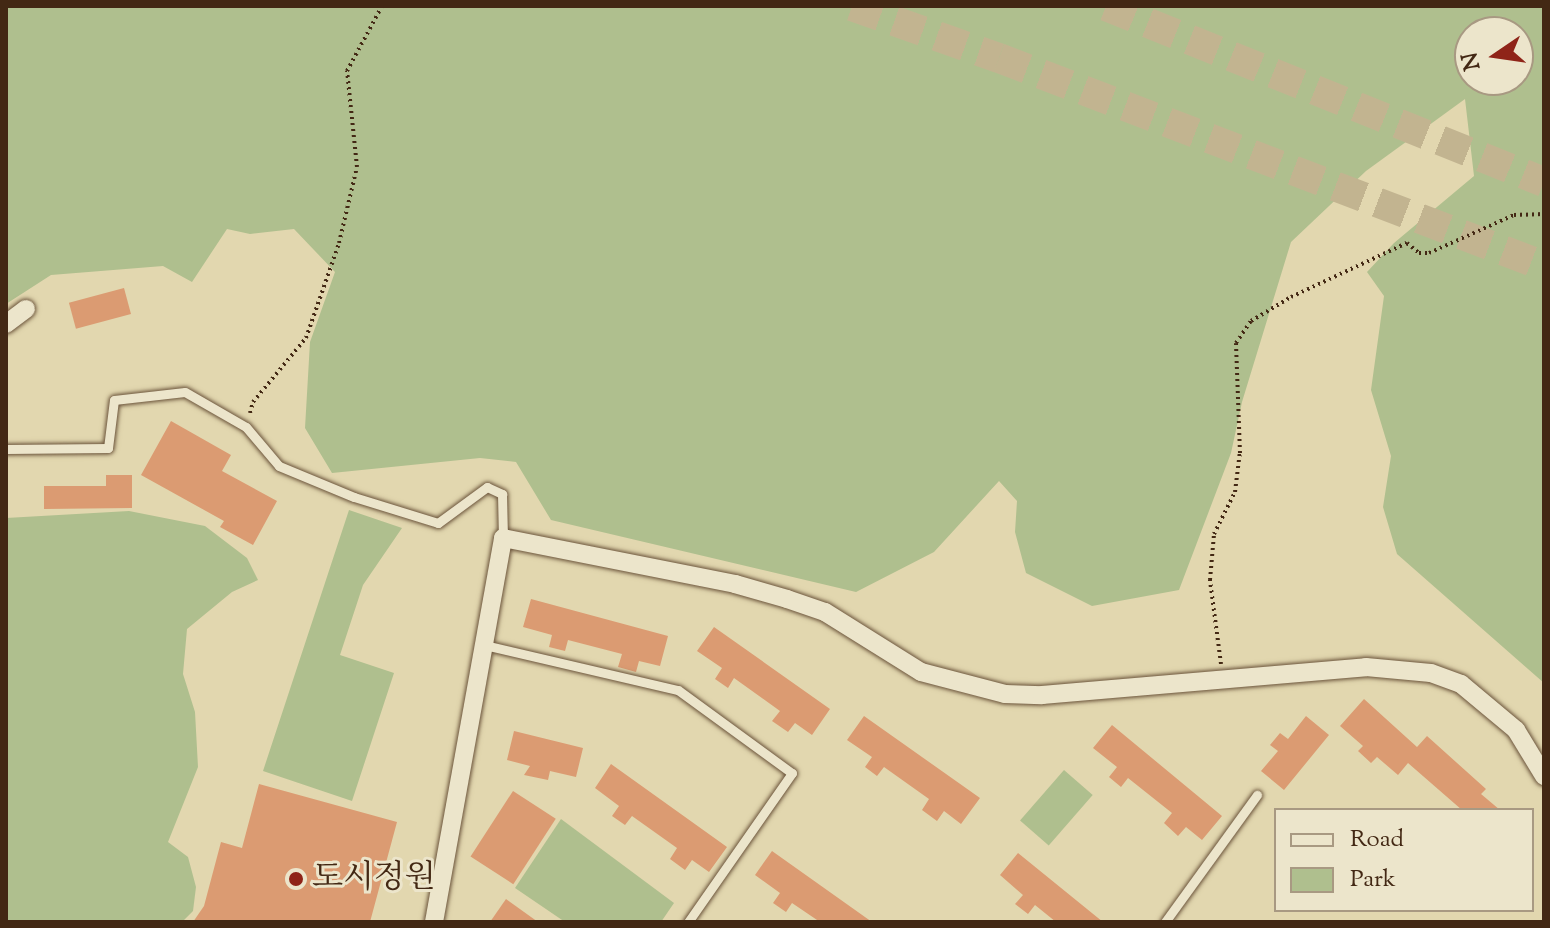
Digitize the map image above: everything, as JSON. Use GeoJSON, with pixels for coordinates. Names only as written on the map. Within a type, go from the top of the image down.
{"type":"FeatureCollection","features":[{"type":"Feature","properties":{"kind":"street"},"geometry":{"type":"LineString","coordinates":[[6,324],[26,309]]}},
{"type":"Feature","properties":{"kind":"street"},"geometry":{"type":"LineString","coordinates":[[434,922],[503,538],[707,578],[787,599],[825,612],[921,672],[1005,694],[1042,695],[1366,667],[1431,673],[1461,684],[1516,730],[1544,776]]}},
{"type":"Feature","properties":{"kind":"lane"},"geometry":{"type":"LineString","coordinates":[[6,449],[108,448],[114,400],[185,392],[246,427],[279,466],[354,497],[438,523],[487,487],[502,494],[503,538]]}},
{"type":"Feature","properties":{"kind":"lane"},"geometry":{"type":"LineString","coordinates":[[484,645],[678,690],[792,773],[688,922]]}},
{"type":"Feature","properties":{"kind":"lane"},"geometry":{"type":"LineString","coordinates":[[1165,922],[1257,795]]}},
{"type":"Feature","properties":{"kind":"path"},"geometry":{"type":"LineString","coordinates":[[246,427],[253,402],[306,338],[339,243],[357,167],[347,71],[382,6]]}},
{"type":"Feature","properties":{"kind":"path"},"geometry":{"type":"LineString","coordinates":[[1223,680],[1210,580],[1214,534],[1235,492],[1240,453],[1236,343],[1251,321],[1291,297],[1407,243],[1419,253],[1429,253],[1514,215],[1544,214]]}},
{"type":"Feature","properties":{"kind":"green space"},"geometry":{"type":"Polygon","coordinates":[[[6,6],[1544,6],[1544,683],[1397,554],[1383,507],[1391,456],[1371,390],[1384,296],[1367,272],[1394,243],[1474,176],[1465,99],[1366,171],[1291,242],[1242,402],[1231,453],[1179,590],[1092,606],[1026,573],[1015,532],[1017,501],[999,481],[934,552],[856,592],[551,520],[516,462],[480,458],[332,473],[305,428],[310,342],[335,272],[294,229],[250,234],[227,229],[192,282],[163,266],[51,275],[6,304],[6,6]]]}},
{"type":"Feature","properties":{"kind":"green space"},"geometry":{"type":"Polygon","coordinates":[[[349,510],[402,528],[363,585],[340,655],[394,673],[352,801],[263,771],[349,510]]]}},
{"type":"Feature","properties":{"kind":"green space"},"geometry":{"type":"Polygon","coordinates":[[[129,511],[205,526],[247,558],[258,580],[232,592],[187,629],[183,674],[195,712],[198,767],[168,842],[188,857],[196,887],[193,911],[182,922],[6,922],[6,518],[129,511]]]}},
{"type":"Feature","properties":{"kind":"green space"},"geometry":{"type":"Polygon","coordinates":[[[1064,770],[1093,795],[1049,845],[1020,821],[1064,770]]]}},
{"type":"Feature","properties":{"kind":"green space"},"geometry":{"type":"Polygon","coordinates":[[[561,819],[674,903],[661,922],[565,922],[515,888],[561,819]]]}},
{"type":"Feature","properties":{"kind":"building"},"geometry":{"type":"Polygon","coordinates":[[[124,288],[131,314],[76,329],[69,303],[124,288]]]}},
{"type":"Feature","properties":{"kind":"building"},"geometry":{"type":"Polygon","coordinates":[[[171,421],[231,455],[222,471],[277,501],[253,545],[220,527],[224,521],[141,475],[171,421]]]}},
{"type":"Feature","properties":{"kind":"building"},"geometry":{"type":"Polygon","coordinates":[[[106,475],[132,475],[132,508],[44,509],[44,486],[106,486],[106,475]]]}},
{"type":"Feature","properties":{"kind":"building"},"geometry":{"type":"Polygon","coordinates":[[[531,599],[668,636],[660,666],[639,661],[636,672],[618,667],[622,654],[568,640],[565,651],[549,647],[552,635],[523,627],[531,599]]]}},
{"type":"Feature","properties":{"kind":"building"},"geometry":{"type":"Polygon","coordinates":[[[714,627],[830,709],[812,735],[795,723],[788,732],[772,721],[780,711],[734,678],[728,688],[715,679],[722,668],[697,651],[714,627]]]}},
{"type":"Feature","properties":{"kind":"building"},"geometry":{"type":"Polygon","coordinates":[[[1364,699],[1417,747],[1427,736],[1486,789],[1481,794],[1498,808],[1460,808],[1408,763],[1398,775],[1377,757],[1371,763],[1358,751],[1363,746],[1340,726],[1364,699]]]}},
{"type":"Feature","properties":{"kind":"building"},"geometry":{"type":"Polygon","coordinates":[[[864,716],[980,798],[961,824],[944,811],[937,821],[922,810],[929,799],[884,767],[877,776],[865,767],[872,757],[847,740],[864,716]]]}},
{"type":"Feature","properties":{"kind":"building"},"geometry":{"type":"Polygon","coordinates":[[[1306,716],[1329,735],[1284,790],[1261,771],[1278,751],[1270,745],[1280,733],[1288,739],[1306,716]]]}},
{"type":"Feature","properties":{"kind":"building"},"geometry":{"type":"Polygon","coordinates":[[[1112,725],[1222,816],[1202,840],[1186,827],[1178,836],[1164,823],[1172,813],[1128,778],[1121,787],[1109,777],[1117,767],[1093,748],[1112,725]]]}},
{"type":"Feature","properties":{"kind":"building"},"geometry":{"type":"Polygon","coordinates":[[[514,731],[583,748],[576,777],[550,771],[548,780],[524,775],[530,766],[507,760],[514,731]]]}},
{"type":"Feature","properties":{"kind":"building"},"geometry":{"type":"Polygon","coordinates":[[[611,764],[727,847],[709,872],[692,860],[685,870],[670,859],[677,848],[632,816],[625,825],[612,816],[619,806],[595,788],[611,764]]]}},
{"type":"Feature","properties":{"kind":"building","name":"도시정원"},"geometry":{"type":"Polygon","coordinates":[[[259,784],[397,822],[370,922],[193,922],[204,906],[221,842],[242,848],[259,784]]]}},
{"type":"Feature","properties":{"kind":"building"},"geometry":{"type":"Polygon","coordinates":[[[513,791],[556,819],[513,884],[471,856],[513,791]]]}},
{"type":"Feature","properties":{"kind":"building"},"geometry":{"type":"Polygon","coordinates":[[[772,851],[872,922],[820,922],[792,903],[786,912],[773,903],[780,893],[755,875],[772,851]]]}},
{"type":"Feature","properties":{"kind":"building"},"geometry":{"type":"Polygon","coordinates":[[[1018,853],[1103,922],[1056,922],[1035,905],[1028,914],[1015,904],[1023,895],[1000,875],[1018,853]]]}},
{"type":"Feature","properties":{"kind":"building"},"geometry":{"type":"Polygon","coordinates":[[[506,899],[538,922],[490,922],[506,899]]]}},
{"type":"Feature","properties":{"kind":"tunnel"},"geometry":{"type":"LineString","coordinates":[[852,6],[999,58],[1544,266]]}},
{"type":"Feature","properties":{"kind":"tunnel"},"geometry":{"type":"LineString","coordinates":[[1106,6],[1544,182]]}},
{"type":"Feature","properties":{"kind":"place","name":"도시정원"},"geometry":{"type":"Point","coordinates":[296,879]}}]}
